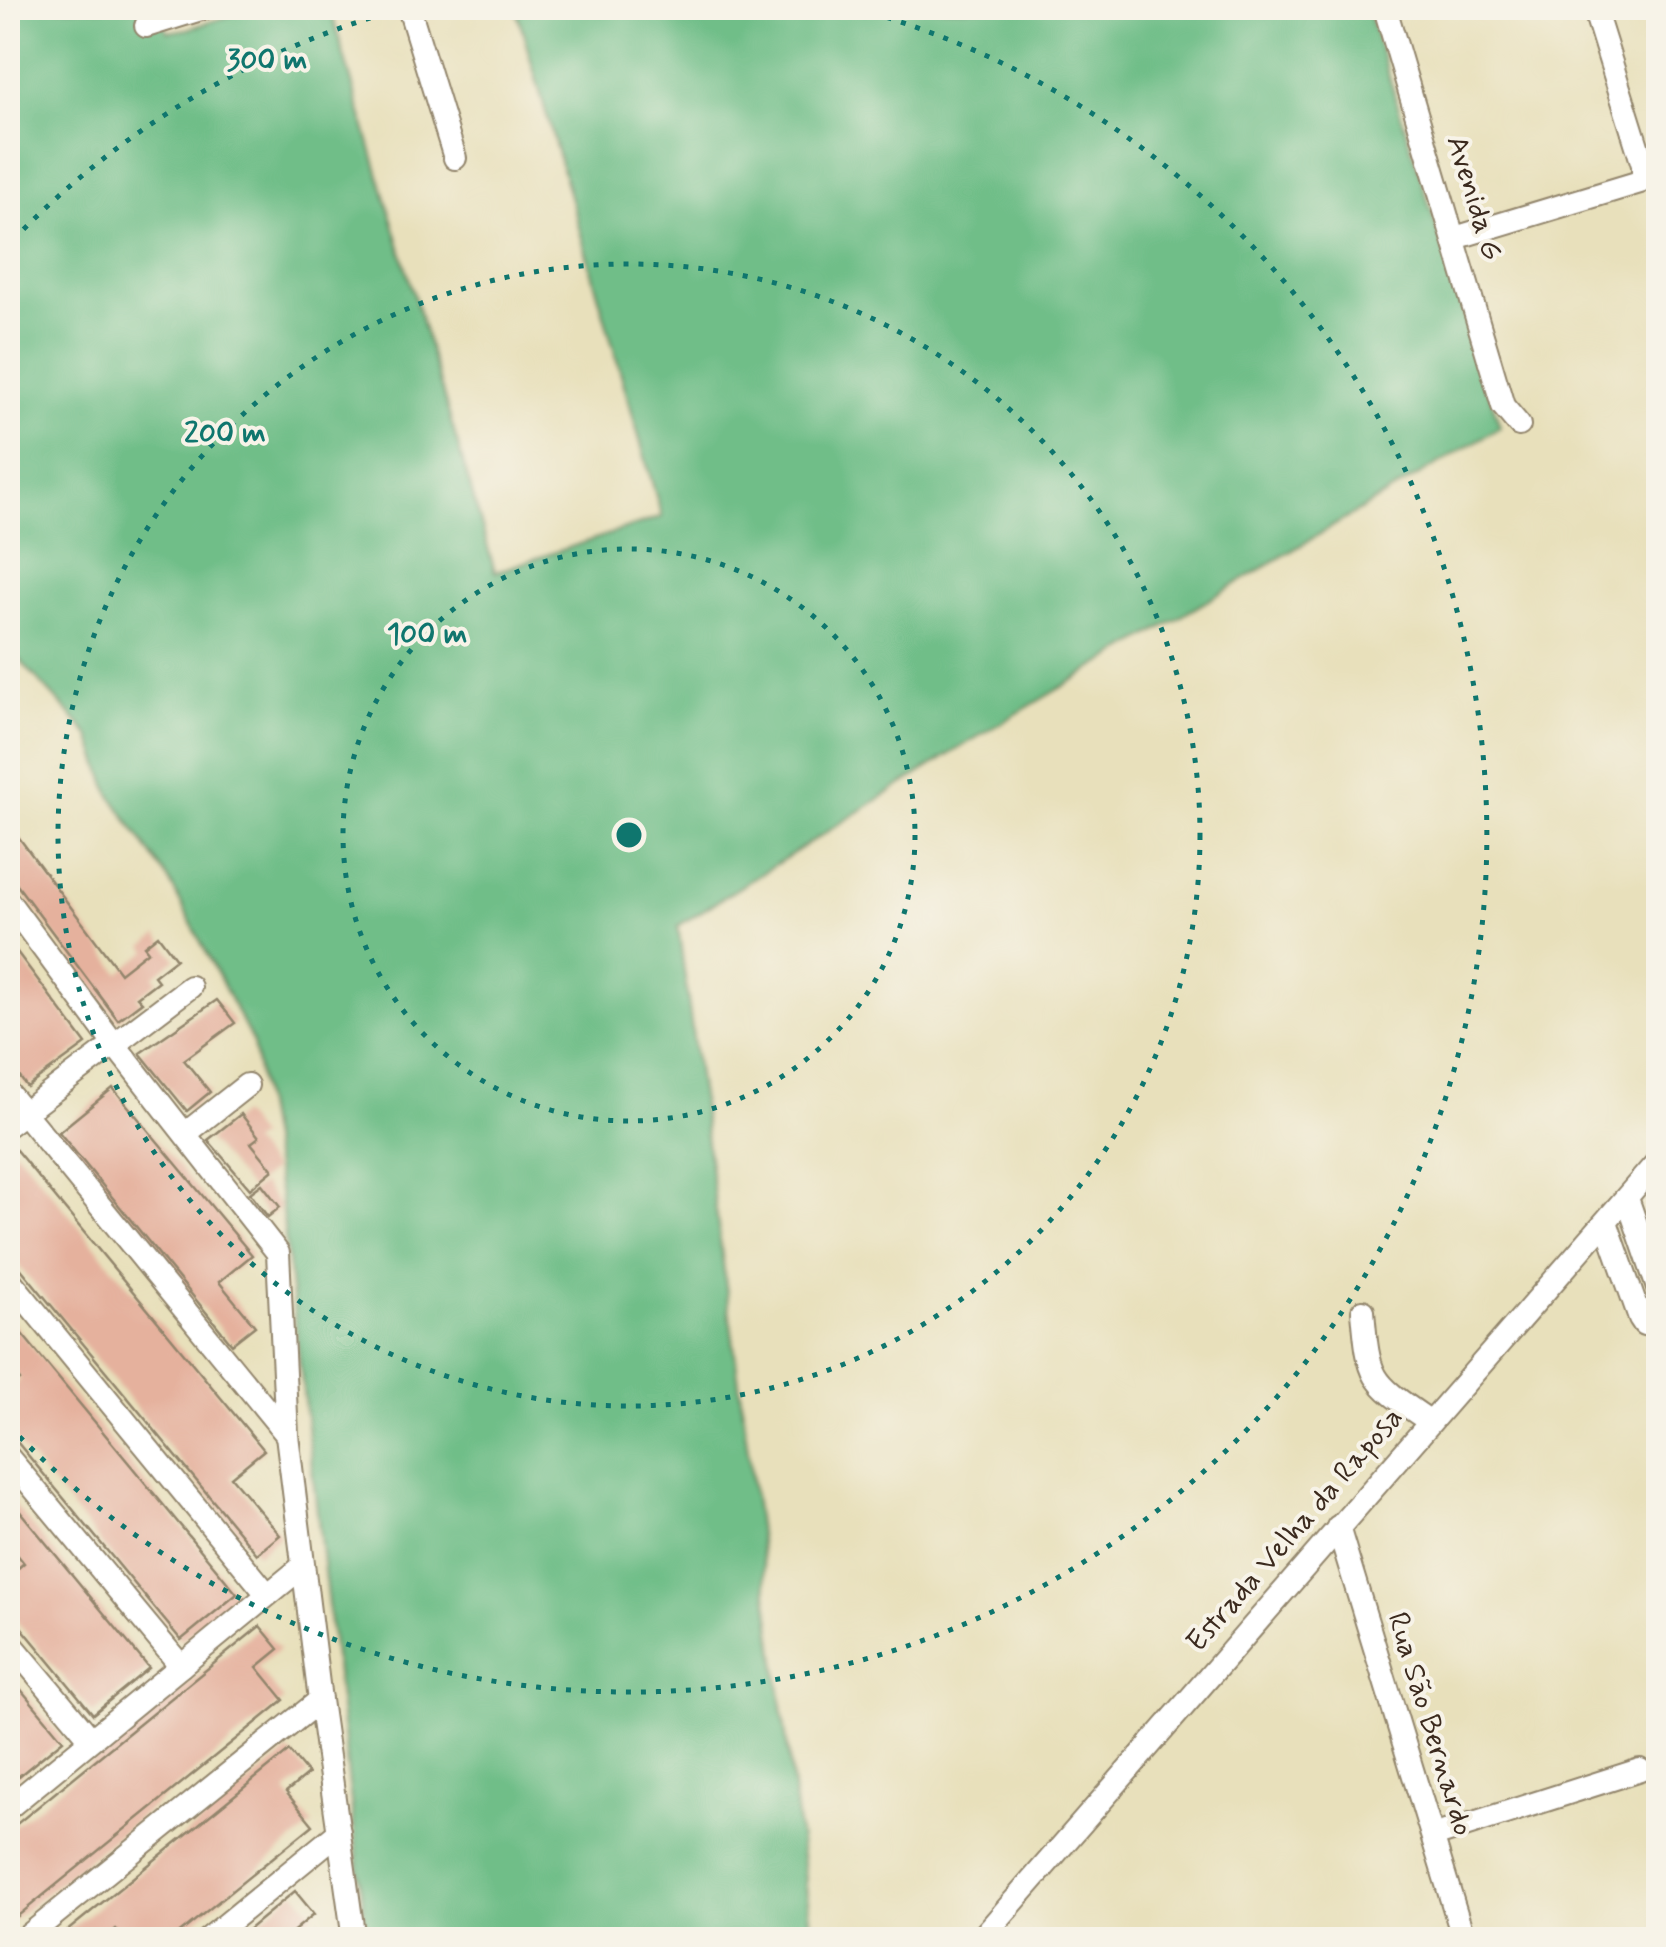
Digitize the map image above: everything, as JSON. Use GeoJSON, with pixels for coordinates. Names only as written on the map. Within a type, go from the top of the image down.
{"type":"FeatureCollection","features":[{"type":"Feature","properties":{"kind":"street"},"geometry":{"type":"LineString","coordinates":[[146,26],[204,8]]}},
{"type":"Feature","properties":{"kind":"street"},"geometry":{"type":"LineString","coordinates":[[409,8],[455,158]]}},
{"type":"Feature","properties":{"kind":"street","name":"Avenida G"},"geometry":{"type":"LineString","coordinates":[[1385,8],[1502,406],[1518,425]]}},
{"type":"Feature","properties":{"kind":"street"},"geometry":{"type":"LineString","coordinates":[[1455,238],[1633,186],[1644,176],[1594,8]]}},
{"type":"Feature","properties":{"kind":"street"},"geometry":{"type":"LineString","coordinates":[[8,901],[278,1253],[287,1435],[354,1940]]}},
{"type":"Feature","properties":{"kind":"street"},"geometry":{"type":"LineString","coordinates":[[15,1119],[190,987]]}},
{"type":"Feature","properties":{"kind":"street"},"geometry":{"type":"LineString","coordinates":[[184,1134],[247,1085]]}},
{"type":"Feature","properties":{"kind":"street"},"geometry":{"type":"LineString","coordinates":[[8,1093],[15,1119],[287,1435]]}},
{"type":"Feature","properties":{"kind":"street","name":"Estrada Velha da Raposa"},"geometry":{"type":"LineString","coordinates":[[980,1940],[1658,1162]]}},
{"type":"Feature","properties":{"kind":"street"},"geometry":{"type":"LineString","coordinates":[[1627,1198],[1658,1288]]}},
{"type":"Feature","properties":{"kind":"street"},"geometry":{"type":"LineString","coordinates":[[1606,1222],[1640,1318],[1644,1324],[1658,1328]]}},
{"type":"Feature","properties":{"kind":"street"},"geometry":{"type":"LineString","coordinates":[[8,1278],[267,1594]]}},
{"type":"Feature","properties":{"kind":"street"},"geometry":{"type":"LineString","coordinates":[[1363,1312],[1367,1365],[1386,1392],[1429,1421]]}},
{"type":"Feature","properties":{"kind":"street"},"geometry":{"type":"LineString","coordinates":[[8,1457],[181,1666]]}},
{"type":"Feature","properties":{"kind":"street","name":"Rua São Bernardo"},"geometry":{"type":"LineString","coordinates":[[1338,1527],[1464,1940]]}},
{"type":"Feature","properties":{"kind":"street"},"geometry":{"type":"LineString","coordinates":[[8,1808],[303,1566]]}},
{"type":"Feature","properties":{"kind":"street"},"geometry":{"type":"LineString","coordinates":[[8,1640],[91,1739]]}},
{"type":"Feature","properties":{"kind":"street"},"geometry":{"type":"LineString","coordinates":[[24,1940],[320,1700]]}},
{"type":"Feature","properties":{"kind":"street"},"geometry":{"type":"LineString","coordinates":[[1433,1836],[1640,1770]]}},
{"type":"Feature","properties":{"kind":"street"},"geometry":{"type":"LineString","coordinates":[[207,1940],[339,1832]]}},
{"type":"Feature","properties":{"kind":"green space"},"geometry":{"type":"Polygon","coordinates":[[[19,8],[155,8],[168,32],[253,8],[330,8],[495,572],[662,517],[516,8],[1367,8],[1500,427],[969,742],[678,926],[813,1939],[367,1939],[281,1202],[253,1043],[170,882],[110,794],[90,736],[8,647],[8,28],[19,8]]]}},
{"type":"Feature","properties":{"kind":"building"},"geometry":{"type":"Polygon","coordinates":[[[8,823],[120,973],[148,951],[144,946],[158,935],[176,959],[154,976],[158,981],[137,997],[142,1002],[118,1020],[8,873],[8,823]]]}},
{"type":"Feature","properties":{"kind":"building"},"geometry":{"type":"Polygon","coordinates":[[[8,940],[86,1044],[27,1087],[8,1061],[8,940]]]}},
{"type":"Feature","properties":{"kind":"building"},"geometry":{"type":"Polygon","coordinates":[[[217,1000],[235,1023],[184,1060],[210,1092],[187,1111],[140,1053],[217,1000]]]}},
{"type":"Feature","properties":{"kind":"building"},"geometry":{"type":"Polygon","coordinates":[[[113,1088],[252,1255],[219,1282],[255,1326],[232,1344],[59,1132],[113,1088]]]}},
{"type":"Feature","properties":{"kind":"building"},"geometry":{"type":"Polygon","coordinates":[[[241,1114],[259,1137],[251,1143],[273,1170],[250,1189],[208,1140],[241,1114]]]}},
{"type":"Feature","properties":{"kind":"building"},"geometry":{"type":"Polygon","coordinates":[[[16,1150],[264,1450],[231,1477],[280,1535],[257,1554],[8,1253],[8,1157],[16,1150]]]}},
{"type":"Feature","properties":{"kind":"building"},"geometry":{"type":"Polygon","coordinates":[[[262,1184],[280,1207],[268,1217],[250,1193],[262,1184]]]}},
{"type":"Feature","properties":{"kind":"building"},"geometry":{"type":"Polygon","coordinates":[[[8,1317],[237,1594],[181,1640],[8,1431],[8,1390],[20,1380],[8,1364],[8,1317]]]}},
{"type":"Feature","properties":{"kind":"building"},"geometry":{"type":"Polygon","coordinates":[[[8,1497],[149,1668],[93,1714],[8,1611],[8,1577],[24,1563],[8,1543],[8,1497]]]}},
{"type":"Feature","properties":{"kind":"building"},"geometry":{"type":"Polygon","coordinates":[[[260,1626],[279,1649],[257,1667],[284,1700],[8,1924],[8,1831],[260,1626]]]}},
{"type":"Feature","properties":{"kind":"building"},"geometry":{"type":"Polygon","coordinates":[[[8,1674],[63,1740],[8,1785],[8,1674]]]}},
{"type":"Feature","properties":{"kind":"building"},"geometry":{"type":"Polygon","coordinates":[[[289,1751],[308,1774],[286,1792],[313,1825],[171,1940],[125,1940],[116,1929],[103,1940],[56,1940],[289,1751]]]}},
{"type":"Feature","properties":{"kind":"building"},"geometry":{"type":"Polygon","coordinates":[[[295,1891],[314,1914],[283,1940],[236,1940],[295,1891]]]}}]}
